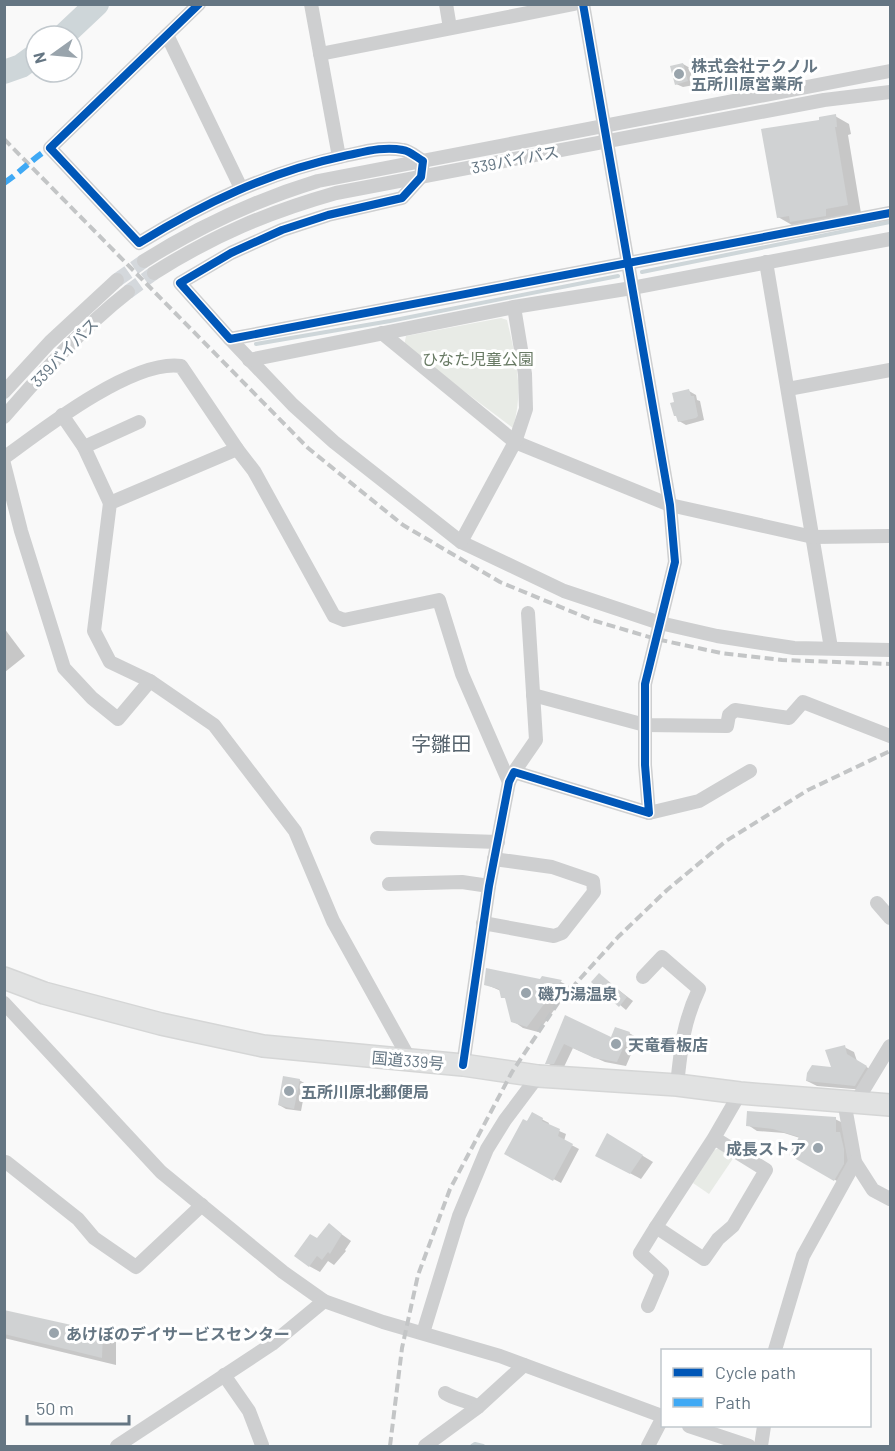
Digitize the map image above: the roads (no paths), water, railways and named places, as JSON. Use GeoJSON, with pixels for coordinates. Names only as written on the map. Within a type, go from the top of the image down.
{"type":"FeatureCollection","features":[{"type":"Feature","properties":{"kind":"highway","name":"国道339号"},"geometry":{"type":"LineString","coordinates":[[4,978],[44,993],[161,1024],[263,1046],[463,1065],[538,1076],[677,1085],[740,1093],[891,1105]]}},
{"type":"Feature","properties":{"kind":"street"},"geometry":{"type":"LineString","coordinates":[[199,4],[50,148],[139,243],[188,213],[241,188],[290,169],[385,147],[406,150],[423,161]]}},
{"type":"Feature","properties":{"kind":"street"},"geometry":{"type":"LineString","coordinates":[[311,4],[339,157]]}},
{"type":"Feature","properties":{"kind":"street"},"geometry":{"type":"LineString","coordinates":[[446,4],[450,28]]}},
{"type":"Feature","properties":{"kind":"street"},"geometry":{"type":"LineString","coordinates":[[320,54],[573,4]]}},
{"type":"Feature","properties":{"kind":"street"},"geometry":{"type":"LineString","coordinates":[[583,4],[670,505],[675,562],[645,684],[645,765],[649,813]]}},
{"type":"Feature","properties":{"kind":"street"},"geometry":{"type":"LineString","coordinates":[[167,35],[241,188]]}},
{"type":"Feature","properties":{"kind":"street"},"geometry":{"type":"LineString","coordinates":[[144,261],[192,232],[264,198],[318,181],[891,71]]}},
{"type":"Feature","properties":{"kind":"street","name":"339バイパス"},"geometry":{"type":"LineString","coordinates":[[154,273],[198,247],[261,217],[336,193],[824,100],[891,92]]}},
{"type":"Feature","properties":{"kind":"street"},"geometry":{"type":"LineString","coordinates":[[423,161],[421,177],[402,198],[328,215],[282,230],[231,253],[180,283],[293,405],[334,442],[461,542],[564,591],[660,623],[794,648],[891,650]]}},
{"type":"Feature","properties":{"kind":"street"},"geometry":{"type":"LineString","coordinates":[[230,339],[891,213]]}},
{"type":"Feature","properties":{"kind":"street"},"geometry":{"type":"LineString","coordinates":[[249,360],[514,307],[632,288],[891,239]]}},
{"type":"Feature","properties":{"kind":"street"},"geometry":{"type":"LineString","coordinates":[[766,262],[831,648]]}},
{"type":"Feature","properties":{"kind":"street"},"geometry":{"type":"LineString","coordinates":[[4,392],[66,325],[117,280]]}},
{"type":"Feature","properties":{"kind":"street","name":"339バイパス"},"geometry":{"type":"LineString","coordinates":[[4,417],[79,334],[128,292]]}},
{"type":"Feature","properties":{"kind":"street"},"geometry":{"type":"LineString","coordinates":[[461,542],[515,442],[526,408],[525,374],[514,307]]}},
{"type":"Feature","properties":{"kind":"street"},"geometry":{"type":"LineString","coordinates":[[382,333],[515,442],[670,505],[813,537],[891,536]]}},
{"type":"Feature","properties":{"kind":"street"},"geometry":{"type":"LineString","coordinates":[[4,458],[90,397],[127,379],[172,364],[182,366],[254,471],[334,616],[344,620],[439,600],[462,674],[511,777],[649,813],[699,801],[750,771]]}},
{"type":"Feature","properties":{"kind":"street"},"geometry":{"type":"LineString","coordinates":[[788,389],[891,370]]}},
{"type":"Feature","properties":{"kind":"street"},"geometry":{"type":"LineString","coordinates":[[62,415],[84,447],[110,503],[94,632],[110,662],[150,681],[214,725],[296,831],[333,921],[410,1060]]}},
{"type":"Feature","properties":{"kind":"street"},"geometry":{"type":"LineString","coordinates":[[84,447],[139,422]]}},
{"type":"Feature","properties":{"kind":"street"},"geometry":{"type":"LineString","coordinates":[[110,503],[237,449]]}},
{"type":"Feature","properties":{"kind":"street"},"geometry":{"type":"LineString","coordinates":[[4,464],[21,531],[64,668],[92,698],[118,719],[150,681]]}},
{"type":"Feature","properties":{"kind":"street"},"geometry":{"type":"LineString","coordinates":[[463,1065],[489,886],[511,777],[536,740],[528,613]]}},
{"type":"Feature","properties":{"kind":"street"},"geometry":{"type":"LineString","coordinates":[[533,695],[645,725],[727,726],[729,715],[735,710],[789,717],[803,702],[891,736]]}},
{"type":"Feature","properties":{"kind":"street"},"geometry":{"type":"LineString","coordinates":[[377,838],[498,842]]}},
{"type":"Feature","properties":{"kind":"street"},"geometry":{"type":"LineString","coordinates":[[483,923],[554,936],[562,933],[594,892],[593,881],[552,867],[494,859]]}},
{"type":"Feature","properties":{"kind":"street"},"geometry":{"type":"LineString","coordinates":[[389,884],[462,882],[489,886]]}},
{"type":"Feature","properties":{"kind":"street"},"geometry":{"type":"LineString","coordinates":[[876,903],[891,918]]}},
{"type":"Feature","properties":{"kind":"street"},"geometry":{"type":"LineString","coordinates":[[644,977],[662,957],[699,989],[688,1013],[682,1037],[677,1085]]}},
{"type":"Feature","properties":{"kind":"street"},"geometry":{"type":"LineString","coordinates":[[4,1003],[161,1172],[282,1272],[324,1301],[383,1323],[423,1333],[524,1365],[661,1417]]}},
{"type":"Feature","properties":{"kind":"street"},"geometry":{"type":"LineString","coordinates":[[891,1046],[850,1102],[855,1162],[873,1190],[891,1199]]}},
{"type":"Feature","properties":{"kind":"street"},"geometry":{"type":"LineString","coordinates":[[423,1333],[459,1216],[487,1149],[505,1120],[538,1076]]}},
{"type":"Feature","properties":{"kind":"street"},"geometry":{"type":"LineString","coordinates":[[648,1306],[662,1273],[640,1253],[714,1138],[740,1093]]}},
{"type":"Feature","properties":{"kind":"street"},"geometry":{"type":"LineString","coordinates":[[656,1227],[704,1259],[717,1239],[733,1226],[766,1170],[714,1138]]}},
{"type":"Feature","properties":{"kind":"street"},"geometry":{"type":"LineString","coordinates":[[6,1162],[78,1219],[94,1238],[136,1267],[202,1205]]}},
{"type":"Feature","properties":{"kind":"street"},"geometry":{"type":"LineString","coordinates":[[775,1349],[803,1256],[855,1162]]}},
{"type":"Feature","properties":{"kind":"street"},"geometry":{"type":"LineString","coordinates":[[117,1446],[272,1344],[324,1301]]}},
{"type":"Feature","properties":{"kind":"street"},"geometry":{"type":"LineString","coordinates":[[425,1446],[478,1407],[524,1365]]}},
{"type":"Feature","properties":{"kind":"street"},"geometry":{"type":"LineString","coordinates":[[224,1375],[249,1411],[262,1445]]}},
{"type":"Feature","properties":{"kind":"street"},"geometry":{"type":"LineString","coordinates":[[445,1393],[453,1398],[468,1400],[478,1407]]}},
{"type":"Feature","properties":{"kind":"street"},"geometry":{"type":"LineString","coordinates":[[648,1446],[661,1422]]}},
{"type":"Feature","properties":{"kind":"street"},"geometry":{"type":"LineString","coordinates":[[693,1427],[733,1444],[749,1446]]}},
{"type":"Feature","properties":{"kind":"street"},"geometry":{"type":"LineString","coordinates":[[761,1446],[764,1427]]}},
{"type":"Feature","properties":{"kind":"waterway"},"geometry":{"type":"LineString","coordinates":[[76,24],[97,4]]}},
{"type":"Feature","properties":{"kind":"waterway"},"geometry":{"type":"LineString","coordinates":[[4,72],[24,64]]}},
{"type":"Feature","properties":{"kind":"waterway"},"geometry":{"type":"LineString","coordinates":[[642,272],[890,222]]}},
{"type":"Feature","properties":{"kind":"waterway"},"geometry":{"type":"LineString","coordinates":[[256,344],[390,321],[618,276]]}},
{"type":"Feature","properties":{"kind":"waterway"},"geometry":{"type":"LineString","coordinates":[[472,1446],[475,1444],[483,1446]]}},
{"type":"Feature","properties":{"kind":"tunnel"},"geometry":{"type":"LineString","coordinates":[[117,280],[144,261]]}},
{"type":"Feature","properties":{"kind":"tunnel"},"geometry":{"type":"LineString","coordinates":[[128,292],[154,273]]}},
{"type":"Feature","properties":{"kind":"railway"},"geometry":{"type":"LineString","coordinates":[[4,139],[308,448],[403,525],[500,582],[592,620],[656,639],[721,653],[782,660],[890,664]]}},
{"type":"Feature","properties":{"kind":"railway"},"geometry":{"type":"LineString","coordinates":[[390,1446],[402,1348],[418,1275],[450,1189],[512,1072],[558,1003],[618,937],[667,890],[726,841],[808,790],[890,751]]}},
{"type":"Feature","properties":{"kind":"place","name":"株式会社テクノル 五所川原営業所"},"geometry":{"type":"Point","coordinates":[679,74]}},
{"type":"Feature","properties":{"kind":"place","name":"磯乃湯温泉"},"geometry":{"type":"Point","coordinates":[526,993]}},
{"type":"Feature","properties":{"kind":"place","name":"天竜看板店"},"geometry":{"type":"Point","coordinates":[616,1044]}},
{"type":"Feature","properties":{"kind":"place","name":"五所川原北郵便局"},"geometry":{"type":"Point","coordinates":[289,1091]}},
{"type":"Feature","properties":{"kind":"place","name":"成長ストア"},"geometry":{"type":"Point","coordinates":[818,1148]}},
{"type":"Feature","properties":{"kind":"place","name":"あけぼのデイサービスセンター"},"geometry":{"type":"Point","coordinates":[54,1333]}},
{"type":"Feature","properties":{"kind":"district","name":"字雛田"},"geometry":{"type":"Point","coordinates":[441,743]}},
{"type":"Feature","properties":{"kind":"park label","name":"ひなた児童公園"},"geometry":{"type":"Point","coordinates":[478,358]}}]}
